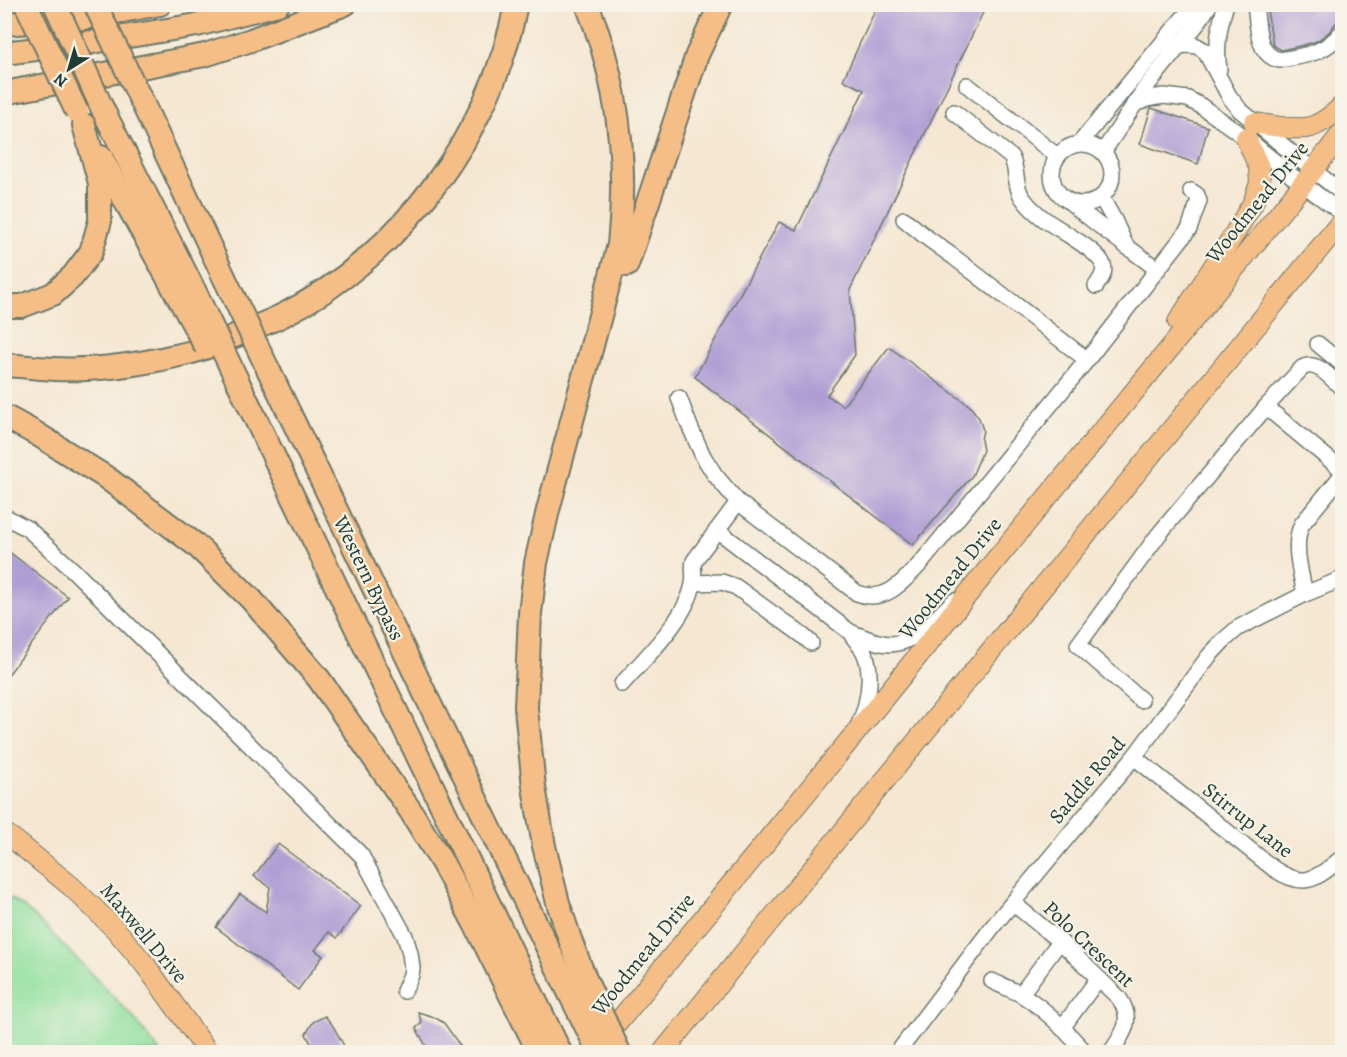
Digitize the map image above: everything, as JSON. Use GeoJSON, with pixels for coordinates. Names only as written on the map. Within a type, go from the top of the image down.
{"type":"FeatureCollection","features":[{"type":"Feature","properties":{"kind":"highway"},"geometry":{"type":"LineString","coordinates":[[26,4],[81,119],[187,295]]}},
{"type":"Feature","properties":{"kind":"highway","name":"Western Bypass"},"geometry":{"type":"LineString","coordinates":[[55,4],[187,295],[314,538],[539,1038],[560,1053]]}},
{"type":"Feature","properties":{"kind":"highway","name":"Western Bypass"},"geometry":{"type":"LineString","coordinates":[[94,4],[268,369],[578,988],[599,1053]]}},
{"type":"Feature","properties":{"kind":"highway"},"geometry":{"type":"LineString","coordinates":[[4,24],[84,18],[160,4]]}},
{"type":"Feature","properties":{"kind":"highway"},"geometry":{"type":"LineString","coordinates":[[4,53],[93,42],[197,25],[278,4]]}},
{"type":"Feature","properties":{"kind":"highway"},"geometry":{"type":"LineString","coordinates":[[4,93],[205,55],[345,4]]}},
{"type":"Feature","properties":{"kind":"highway"},"geometry":{"type":"LineString","coordinates":[[4,365],[55,369],[112,368],[178,356],[285,314],[333,284],[381,245],[435,187],[466,138],[490,91],[508,39],[516,4]]}},
{"type":"Feature","properties":{"kind":"highway"},"geometry":{"type":"LineString","coordinates":[[587,4],[612,81],[620,129],[622,163],[619,244],[536,563],[530,613],[526,708],[534,787],[544,846],[558,903],[572,945],[578,988],[620,1053]]}},
{"type":"Feature","properties":{"kind":"highway"},"geometry":{"type":"LineString","coordinates":[[548,510],[693,66],[721,4]]}},
{"type":"Feature","properties":{"kind":"highway"},"geometry":{"type":"LineString","coordinates":[[4,306],[22,306],[53,294],[73,276],[91,252],[100,221],[100,183],[81,119]]}},
{"type":"Feature","properties":{"kind":"highway"},"geometry":{"type":"LineString","coordinates":[[4,416],[107,478],[196,545],[251,599],[311,670],[410,810],[444,864],[539,1038]]}},
{"type":"Feature","properties":{"kind":"main road"},"geometry":{"type":"LineString","coordinates":[[1127,399],[1253,203],[1260,183],[1259,167],[1250,130],[1310,127],[1332,115],[1342,106]]}},
{"type":"Feature","properties":{"kind":"main road","name":"Woodmead Drive"},"geometry":{"type":"LineString","coordinates":[[594,1053],[1309,177],[1342,133]]}},
{"type":"Feature","properties":{"kind":"main road"},"geometry":{"type":"LineString","coordinates":[[663,1053],[1342,221]]}},
{"type":"Feature","properties":{"kind":"main road","name":"Maxwell Drive"},"geometry":{"type":"LineString","coordinates":[[4,833],[72,887],[116,930],[146,966],[208,1053]]}},
{"type":"Feature","properties":{"kind":"street"},"geometry":{"type":"LineString","coordinates":[[1079,144],[1197,4]]}},
{"type":"Feature","properties":{"kind":"street"},"geometry":{"type":"LineString","coordinates":[[1103,152],[1134,104],[1210,4]]}},
{"type":"Feature","properties":{"kind":"street"},"geometry":{"type":"LineString","coordinates":[[1221,79],[1217,60],[1219,28],[1226,4]]}},
{"type":"Feature","properties":{"kind":"street"},"geometry":{"type":"LineString","coordinates":[[1255,4],[1260,40],[1267,55],[1275,59],[1280,60],[1324,50],[1342,32]]}},
{"type":"Feature","properties":{"kind":"street"},"geometry":{"type":"LineString","coordinates":[[1160,47],[1189,45],[1197,46],[1205,51],[1250,130]]}},
{"type":"Feature","properties":{"kind":"street"},"geometry":{"type":"LineString","coordinates":[[967,84],[1057,156]]}},
{"type":"Feature","properties":{"kind":"street"},"geometry":{"type":"LineString","coordinates":[[1134,104],[1164,96],[1188,99],[1250,130],[1309,177],[1342,213]]}},
{"type":"Feature","properties":{"kind":"street"},"geometry":{"type":"LineString","coordinates":[[954,112],[1011,157],[1021,195],[1033,209],[1086,246],[1100,260],[1104,270],[1096,286]]}},
{"type":"Feature","properties":{"kind":"street"},"geometry":{"type":"LineString","coordinates":[[1070,202],[1086,204],[1094,202],[1108,190],[1112,181],[1112,170],[1103,152],[1096,147],[1079,144],[1063,150],[1053,164],[1053,182],[1062,197],[1157,269]]}},
{"type":"Feature","properties":{"kind":"street"},"geometry":{"type":"LineString","coordinates":[[1309,177],[1342,193]]}},
{"type":"Feature","properties":{"kind":"street"},"geometry":{"type":"LineString","coordinates":[[679,398],[703,456],[738,502],[857,593],[874,597],[884,595],[895,588],[921,563],[1087,360],[1189,228],[1199,201],[1197,195],[1191,191]]}},
{"type":"Feature","properties":{"kind":"street"},"geometry":{"type":"LineString","coordinates":[[1101,197],[1125,244]]}},
{"type":"Feature","properties":{"kind":"street"},"geometry":{"type":"LineString","coordinates":[[904,219],[1087,360]]}},
{"type":"Feature","properties":{"kind":"street"},"geometry":{"type":"LineString","coordinates":[[1318,344],[1342,364]]}},
{"type":"Feature","properties":{"kind":"street"},"geometry":{"type":"LineString","coordinates":[[1141,700],[1078,645],[1159,534],[1266,407],[1302,368],[1307,365],[1318,367],[1342,388]]}},
{"type":"Feature","properties":{"kind":"street"},"geometry":{"type":"LineString","coordinates":[[1266,407],[1342,470]]}},
{"type":"Feature","properties":{"kind":"street"},"geometry":{"type":"LineString","coordinates":[[1305,594],[1297,544],[1299,531],[1302,524],[1342,475]]}},
{"type":"Feature","properties":{"kind":"street"},"geometry":{"type":"LineString","coordinates":[[622,684],[674,624],[685,605],[693,583],[694,561],[738,502]]}},
{"type":"Feature","properties":{"kind":"street"},"geometry":{"type":"LineString","coordinates":[[4,516],[28,529],[74,571],[361,855],[405,936],[412,968],[404,991]]}},
{"type":"Feature","properties":{"kind":"street"},"geometry":{"type":"LineString","coordinates":[[717,530],[850,632],[871,641],[890,644],[904,642],[917,634],[989,568]]}},
{"type":"Feature","properties":{"kind":"street","name":"Saddle Road"},"geometry":{"type":"LineString","coordinates":[[898,1053],[994,925],[1134,757],[1223,640],[1238,628],[1305,594],[1342,579]]}},
{"type":"Feature","properties":{"kind":"street"},"geometry":{"type":"LineString","coordinates":[[693,583],[722,582],[736,587],[802,634],[811,643]]}},
{"type":"Feature","properties":{"kind":"street"},"geometry":{"type":"LineString","coordinates":[[850,632],[864,652],[869,689],[864,713],[854,736]]}},
{"type":"Feature","properties":{"kind":"street","name":"Stirrup Lane"},"geometry":{"type":"LineString","coordinates":[[1134,757],[1284,876],[1309,880],[1317,877],[1342,858]]}},
{"type":"Feature","properties":{"kind":"street","name":"Polo Crescent"},"geometry":{"type":"LineString","coordinates":[[1013,903],[1060,941],[1119,998],[1126,1011],[1125,1028],[1111,1053]]}},
{"type":"Feature","properties":{"kind":"street"},"geometry":{"type":"LineString","coordinates":[[1021,994],[1060,941]]}},
{"type":"Feature","properties":{"kind":"street"},"geometry":{"type":"LineString","coordinates":[[1062,1028],[1098,979]]}},
{"type":"Feature","properties":{"kind":"street"},"geometry":{"type":"LineString","coordinates":[[992,981],[1021,994],[1043,1010],[1085,1053]]}},
{"type":"Feature","properties":{"kind":"green space"},"geometry":{"type":"Polygon","coordinates":[[[5,895],[24,907],[44,925],[132,1016],[160,1052],[5,1052],[5,895]]]}},
{"type":"Feature","properties":{"kind":"building"},"geometry":{"type":"Polygon","coordinates":[[[878,4],[987,4],[850,290],[855,355],[827,395],[843,406],[889,347],[970,406],[979,418],[983,430],[981,440],[983,450],[972,476],[913,545],[695,377],[779,222],[796,230],[864,90],[843,80],[878,4]]]}},
{"type":"Feature","properties":{"kind":"building"},"geometry":{"type":"Polygon","coordinates":[[[1266,4],[1342,4],[1342,15],[1329,32],[1317,41],[1281,50],[1273,45],[1266,4]]]}},
{"type":"Feature","properties":{"kind":"building"},"geometry":{"type":"Polygon","coordinates":[[[1151,108],[1208,127],[1198,164],[1140,144],[1151,108]]]}},
{"type":"Feature","properties":{"kind":"building"},"geometry":{"type":"Polygon","coordinates":[[[4,548],[68,597],[4,680],[4,548]]]}},
{"type":"Feature","properties":{"kind":"building"},"geometry":{"type":"Polygon","coordinates":[[[278,844],[361,906],[337,938],[329,932],[315,950],[323,956],[298,990],[216,927],[240,894],[266,912],[270,887],[254,876],[278,844]]]}},
{"type":"Feature","properties":{"kind":"building"},"geometry":{"type":"Polygon","coordinates":[[[418,1012],[444,1023],[465,1053],[430,1053],[416,1028],[422,1023],[418,1012]]]}},
{"type":"Feature","properties":{"kind":"building"},"geometry":{"type":"Polygon","coordinates":[[[325,1016],[348,1053],[316,1053],[306,1034],[313,1022],[325,1016]]]}}]}
